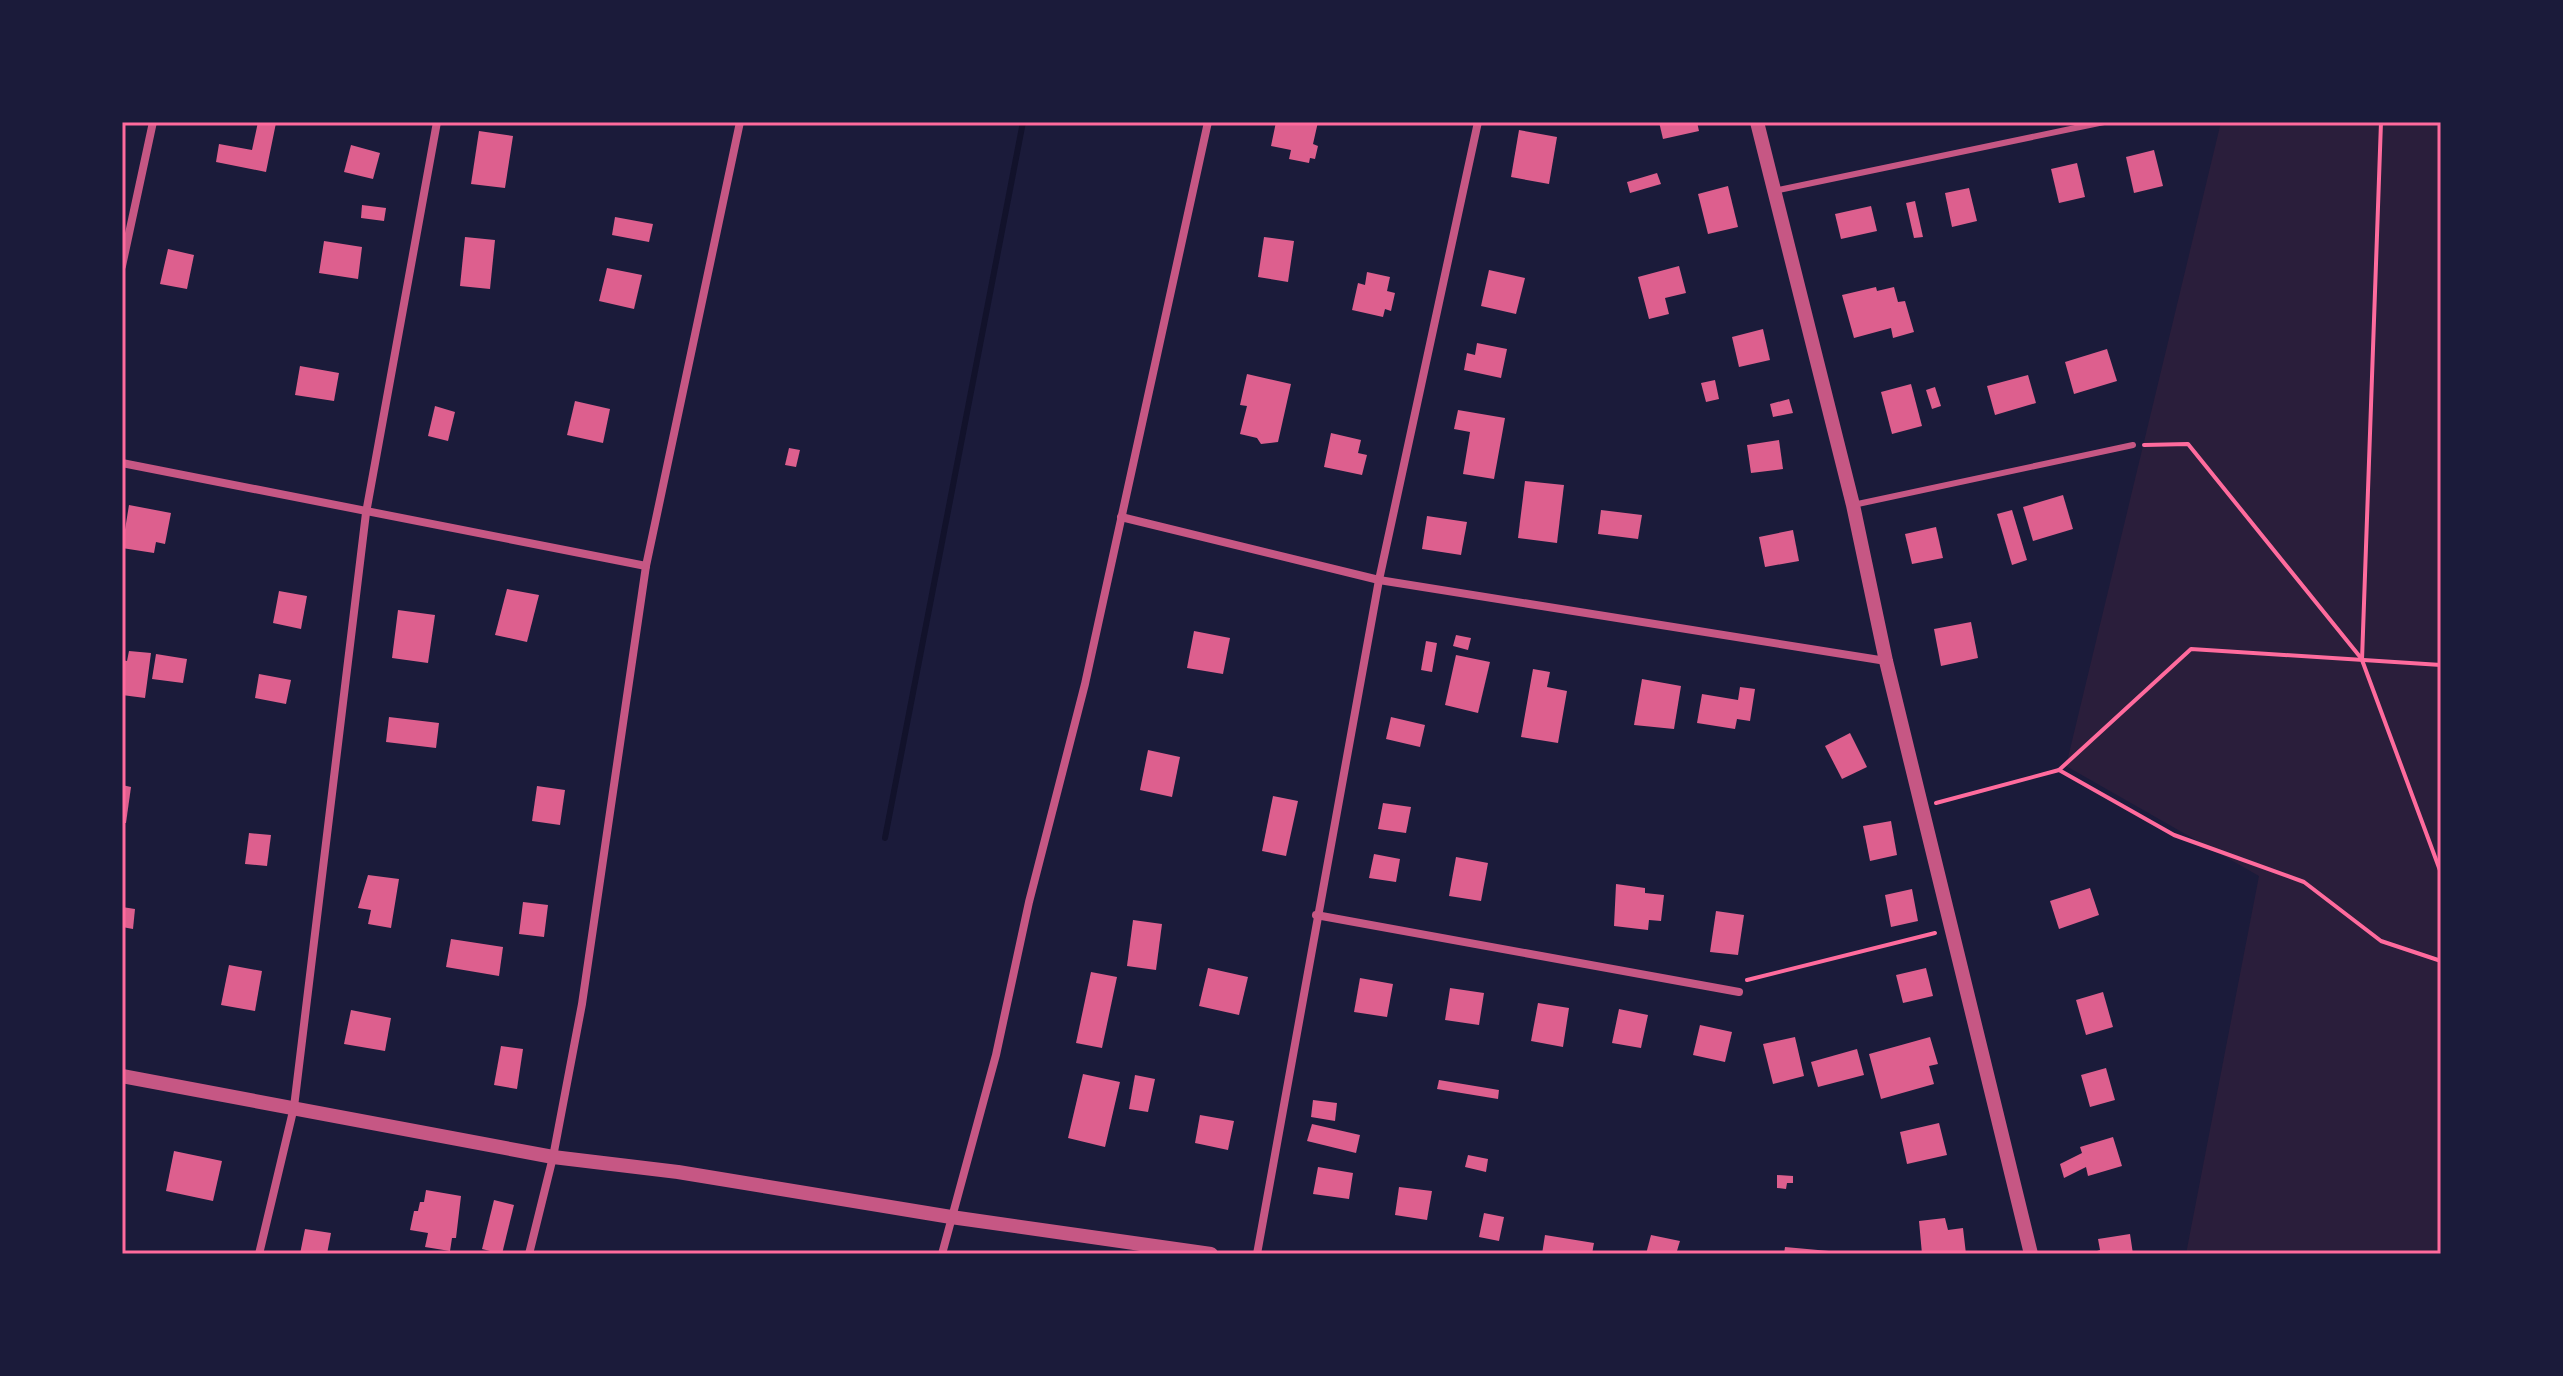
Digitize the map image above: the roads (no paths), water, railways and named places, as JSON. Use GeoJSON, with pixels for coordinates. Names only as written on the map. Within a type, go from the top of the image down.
{"type":"FeatureCollection","features":[{"type":"Feature","properties":{"kind":"street"},"geometry":{"type":"LineString","coordinates":[[122,266],[153,122]]}},
{"type":"Feature","properties":{"kind":"street"},"geometry":{"type":"LineString","coordinates":[[259,1254],[294,1107],[366,513],[437,122]]}},
{"type":"Feature","properties":{"kind":"street"},"geometry":{"type":"LineString","coordinates":[[529,1254],[553,1157],[582,1004],[646,566],[740,122]]}},
{"type":"Feature","properties":{"kind":"street"},"geometry":{"type":"LineString","coordinates":[[942,1254],[996,1055],[1029,902],[1085,684],[1208,122]]}},
{"type":"Feature","properties":{"kind":"street"},"geometry":{"type":"LineString","coordinates":[[1257,1254],[1379,580],[1478,122]]}},
{"type":"Feature","properties":{"kind":"street"},"geometry":{"type":"LineString","coordinates":[[1757,122],[1853,505],[1886,661],[2031,1254]]}},
{"type":"Feature","properties":{"kind":"street"},"geometry":{"type":"LineString","coordinates":[[122,463],[646,566]]}},
{"type":"Feature","properties":{"kind":"street"},"geometry":{"type":"LineString","coordinates":[[1121,517],[1379,580],[1886,661]]}},
{"type":"Feature","properties":{"kind":"street"},"geometry":{"type":"LineString","coordinates":[[1316,915],[1739,992]]}},
{"type":"Feature","properties":{"kind":"street"},"geometry":{"type":"LineString","coordinates":[[122,1076],[553,1157],[678,1172],[951,1217],[1211,1254]]}},
{"type":"Feature","properties":{"kind":"lane"},"geometry":{"type":"LineString","coordinates":[[1774,191],[2104,122]]}},
{"type":"Feature","properties":{"kind":"lane"},"geometry":{"type":"LineString","coordinates":[[1853,505],[2133,445]]}},
{"type":"Feature","properties":{"kind":"waterway"},"geometry":{"type":"LineString","coordinates":[[885,838],[1023,122]]}}]}
